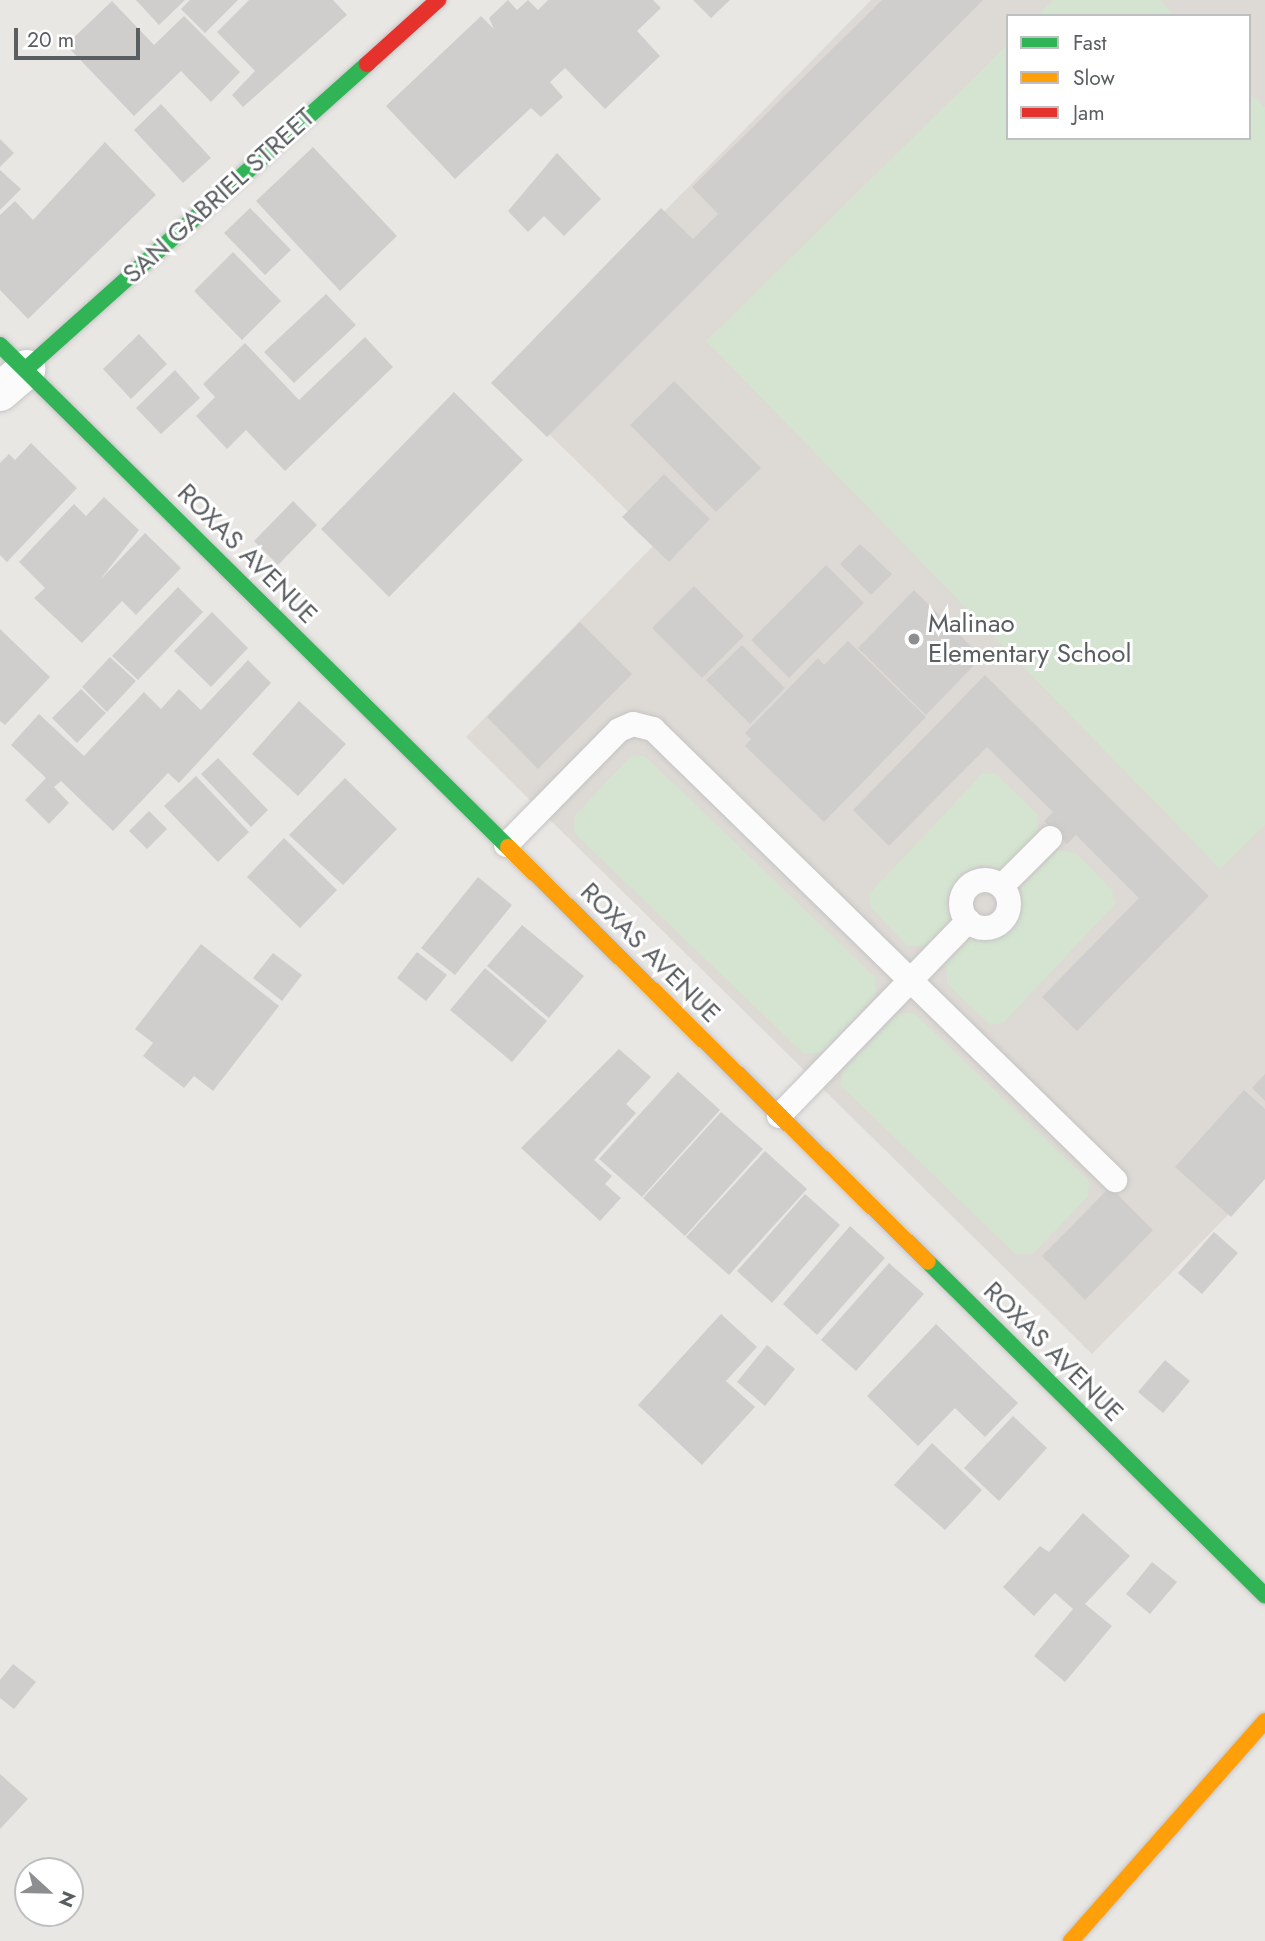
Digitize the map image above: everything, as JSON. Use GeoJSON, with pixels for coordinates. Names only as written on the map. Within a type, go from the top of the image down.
{"type":"FeatureCollection","features":[{"type":"Feature","properties":{"kind":"main road","name":"SAN GABRIEL STREET"},"geometry":{"type":"LineString","coordinates":[[9,369],[438,0]]}},
{"type":"Feature","properties":{"kind":"main road","name":"ROXAS AVENUE"},"geometry":{"type":"LineString","coordinates":[[9,369],[506,845],[1265,1596]]}},
{"type":"Feature","properties":{"kind":"main road"},"geometry":{"type":"LineString","coordinates":[[1070,1941],[1265,1721]]}},
{"type":"Feature","properties":{"kind":"lane"},"geometry":{"type":"LineString","coordinates":[[506,845],[620,730],[647,726],[1115,1180]]}},
{"type":"Feature","properties":{"kind":"lane"},"geometry":{"type":"LineString","coordinates":[[1002,886],[1050,838]]}},
{"type":"Feature","properties":{"kind":"lane"},"geometry":{"type":"LineString","coordinates":[[989,879],[1002,886],[1009,899],[1002,920],[982,928],[968,921],[961,900],[968,887],[989,879]]}},
{"type":"Feature","properties":{"kind":"lane"},"geometry":{"type":"LineString","coordinates":[[779,1116],[968,921]]}},
{"type":"Feature","properties":{"kind":"shaded area","name":"Malinao Elementary School"},"geometry":{"type":"Polygon","coordinates":[[[871,0],[1265,0],[1265,1177],[1092,1354],[466,737],[658,541],[497,383],[871,0]]]}},
{"type":"Feature","properties":{"kind":"green space"},"geometry":{"type":"Polygon","coordinates":[[[1053,0],[1160,0],[1173,14],[1039,14],[1053,0]]]}},
{"type":"Feature","properties":{"kind":"green space"},"geometry":{"type":"Polygon","coordinates":[[[1006,46],[1006,140],[1251,140],[1251,94],[1265,108],[1265,825],[1220,869],[706,341],[1006,46]]]}},
{"type":"Feature","properties":{"kind":"green space"},"geometry":{"type":"Polygon","coordinates":[[[631,756],[645,756],[875,977],[876,995],[821,1053],[803,1053],[574,833],[575,815],[631,756]]]}},
{"type":"Feature","properties":{"kind":"green space"},"geometry":{"type":"Polygon","coordinates":[[[982,774],[996,774],[1037,814],[1038,831],[1001,869],[981,865],[961,873],[947,896],[949,920],[926,946],[908,946],[871,908],[869,894],[982,774]]]}},
{"type":"Feature","properties":{"kind":"green space"},"geometry":{"type":"Polygon","coordinates":[[[1058,850],[1076,853],[1112,890],[1115,904],[1003,1023],[990,1025],[947,984],[946,964],[971,939],[994,940],[1012,930],[1022,912],[1021,887],[1058,850]]]}},
{"type":"Feature","properties":{"kind":"green space"},"geometry":{"type":"Polygon","coordinates":[[[899,1013],[914,1013],[1089,1181],[1088,1196],[1033,1254],[1015,1254],[840,1085],[843,1071],[899,1013]]]}},
{"type":"Feature","properties":{"kind":"building"},"geometry":{"type":"Polygon","coordinates":[[[136,0],[185,0],[159,25],[136,0]]]}},
{"type":"Feature","properties":{"kind":"building"},"geometry":{"type":"Polygon","coordinates":[[[190,0],[238,0],[205,33],[181,9],[190,0]]]}},
{"type":"Feature","properties":{"kind":"building"},"geometry":{"type":"Polygon","coordinates":[[[249,0],[333,0],[347,15],[243,107],[232,95],[255,71],[217,32],[249,0]]]}},
{"type":"Feature","properties":{"kind":"building"},"geometry":{"type":"Polygon","coordinates":[[[508,0],[517,10],[528,0],[538,10],[548,0],[653,0],[661,8],[637,31],[660,56],[605,109],[565,68],[550,82],[563,97],[541,117],[531,108],[455,179],[386,106],[481,16],[494,29],[489,18],[508,0]]]}},
{"type":"Feature","properties":{"kind":"building"},"geometry":{"type":"Polygon","coordinates":[[[693,0],[730,0],[711,18],[693,0]]]}},
{"type":"Feature","properties":{"kind":"building"},"geometry":{"type":"Polygon","coordinates":[[[882,0],[983,0],[547,437],[491,383],[661,208],[693,239],[718,214],[692,187],[882,0]]]}},
{"type":"Feature","properties":{"kind":"building"},"geometry":{"type":"Polygon","coordinates":[[[112,1],[154,45],[184,16],[240,72],[211,102],[181,71],[134,116],[66,45],[112,1]]]}},
{"type":"Feature","properties":{"kind":"building"},"geometry":{"type":"Polygon","coordinates":[[[161,104],[211,158],[183,183],[134,130],[161,104]]]}},
{"type":"Feature","properties":{"kind":"building"},"geometry":{"type":"Polygon","coordinates":[[[0,139],[14,153],[0,167],[0,139]]]}},
{"type":"Feature","properties":{"kind":"building"},"geometry":{"type":"Polygon","coordinates":[[[105,142],[156,195],[28,319],[0,290],[0,215],[15,201],[33,220],[105,142]]]}},
{"type":"Feature","properties":{"kind":"building"},"geometry":{"type":"Polygon","coordinates":[[[313,147],[397,236],[340,291],[256,201],[313,147]]]}},
{"type":"Feature","properties":{"kind":"building"},"geometry":{"type":"Polygon","coordinates":[[[557,153],[601,199],[564,236],[544,216],[528,232],[508,211],[557,153]]]}},
{"type":"Feature","properties":{"kind":"building"},"geometry":{"type":"Polygon","coordinates":[[[0,170],[21,189],[0,210],[0,170]]]}},
{"type":"Feature","properties":{"kind":"building"},"geometry":{"type":"Polygon","coordinates":[[[250,208],[291,250],[265,275],[224,233],[250,208]]]}},
{"type":"Feature","properties":{"kind":"building"},"geometry":{"type":"Polygon","coordinates":[[[233,252],[281,301],[242,340],[194,291],[233,252]]]}},
{"type":"Feature","properties":{"kind":"building"},"geometry":{"type":"Polygon","coordinates":[[[326,294],[356,325],[294,383],[264,352],[326,294]]]}},
{"type":"Feature","properties":{"kind":"building"},"geometry":{"type":"Polygon","coordinates":[[[139,334],[167,364],[131,399],[103,369],[139,334]]]}},
{"type":"Feature","properties":{"kind":"building"},"geometry":{"type":"Polygon","coordinates":[[[365,337],[393,367],[285,471],[246,430],[227,449],[196,416],[215,397],[203,384],[245,343],[299,400],[365,337]]]}},
{"type":"Feature","properties":{"kind":"building"},"geometry":{"type":"Polygon","coordinates":[[[175,370],[200,398],[161,434],[136,408],[175,370]]]}},
{"type":"Feature","properties":{"kind":"building"},"geometry":{"type":"Polygon","coordinates":[[[674,381],[761,468],[716,512],[630,425],[674,381]]]}},
{"type":"Feature","properties":{"kind":"building"},"geometry":{"type":"Polygon","coordinates":[[[454,392],[523,460],[389,597],[321,529],[454,392]]]}},
{"type":"Feature","properties":{"kind":"building"},"geometry":{"type":"Polygon","coordinates":[[[31,443],[77,488],[7,562],[0,555],[0,463],[9,454],[15,460],[31,443]]]}},
{"type":"Feature","properties":{"kind":"building"},"geometry":{"type":"Polygon","coordinates":[[[664,474],[710,519],[669,562],[622,517],[664,474]]]}},
{"type":"Feature","properties":{"kind":"building"},"geometry":{"type":"Polygon","coordinates":[[[104,497],[139,530],[100,580],[145,533],[181,568],[136,615],[122,601],[82,643],[34,598],[45,588],[19,562],[74,504],[86,516],[104,497]]]}},
{"type":"Feature","properties":{"kind":"building"},"geometry":{"type":"Polygon","coordinates":[[[293,501],[317,525],[278,565],[254,541],[293,501]]]}},
{"type":"Feature","properties":{"kind":"building"},"geometry":{"type":"Polygon","coordinates":[[[860,544],[892,574],[871,595],[840,564],[860,544]]]}},
{"type":"Feature","properties":{"kind":"building"},"geometry":{"type":"Polygon","coordinates":[[[826,565],[864,603],[789,678],[751,640],[826,565]]]}},
{"type":"Feature","properties":{"kind":"building"},"geometry":{"type":"Polygon","coordinates":[[[694,586],[744,636],[702,678],[652,628],[694,586]]]}},
{"type":"Feature","properties":{"kind":"building"},"geometry":{"type":"Polygon","coordinates":[[[178,587],[203,612],[138,680],[112,656],[178,587]]]}},
{"type":"Feature","properties":{"kind":"building"},"geometry":{"type":"Polygon","coordinates":[[[914,590],[982,657],[926,715],[858,648],[914,590]]]}},
{"type":"Feature","properties":{"kind":"building"},"geometry":{"type":"Polygon","coordinates":[[[212,612],[248,648],[211,687],[174,651],[212,612]]]}},
{"type":"Feature","properties":{"kind":"building"},"geometry":{"type":"Polygon","coordinates":[[[580,622],[632,674],[538,769],[487,717],[580,622]]]}},
{"type":"Feature","properties":{"kind":"building"},"geometry":{"type":"Polygon","coordinates":[[[0,629],[50,677],[5,725],[0,721],[0,629]]]}},
{"type":"Feature","properties":{"kind":"building"},"geometry":{"type":"Polygon","coordinates":[[[848,641],[926,717],[824,822],[745,746],[751,739],[745,733],[818,658],[824,665],[848,641]]]}},
{"type":"Feature","properties":{"kind":"building"},"geometry":{"type":"Polygon","coordinates":[[[742,645],[785,688],[750,724],[706,680],[742,645]]]}},
{"type":"Feature","properties":{"kind":"building"},"geometry":{"type":"Polygon","coordinates":[[[110,657],[136,681],[107,712],[82,687],[110,657]]]}},
{"type":"Feature","properties":{"kind":"building"},"geometry":{"type":"Polygon","coordinates":[[[248,660],[271,683],[179,783],[168,773],[113,831],[61,781],[54,787],[69,803],[49,824],[25,800],[46,778],[11,745],[39,714],[84,756],[144,692],[161,709],[179,689],[201,710],[248,660]]]}},
{"type":"Feature","properties":{"kind":"building"},"geometry":{"type":"Polygon","coordinates":[[[985,675],[1209,896],[1077,1031],[1042,997],[1139,898],[1076,835],[1067,844],[1044,821],[1053,812],[987,747],[889,846],[853,810],[985,675]]]}},
{"type":"Feature","properties":{"kind":"building"},"geometry":{"type":"Polygon","coordinates":[[[81,689],[106,713],[77,743],[52,718],[81,689]]]}},
{"type":"Feature","properties":{"kind":"building"},"geometry":{"type":"Polygon","coordinates":[[[299,701],[346,744],[298,796],[252,754],[299,701]]]}},
{"type":"Feature","properties":{"kind":"building"},"geometry":{"type":"Polygon","coordinates":[[[218,758],[268,810],[251,827],[201,774],[218,758]]]}},
{"type":"Feature","properties":{"kind":"building"},"geometry":{"type":"Polygon","coordinates":[[[196,776],[249,832],[218,862],[164,806],[196,776]]]}},
{"type":"Feature","properties":{"kind":"building"},"geometry":{"type":"Polygon","coordinates":[[[345,778],[397,829],[343,885],[289,835],[345,778]]]}},
{"type":"Feature","properties":{"kind":"building"},"geometry":{"type":"Polygon","coordinates":[[[149,811],[167,829],[147,849],[129,831],[149,811]]]}},
{"type":"Feature","properties":{"kind":"building"},"geometry":{"type":"Polygon","coordinates":[[[284,838],[337,890],[300,928],[247,877],[284,838]]]}},
{"type":"Feature","properties":{"kind":"building"},"geometry":{"type":"Polygon","coordinates":[[[478,877],[512,905],[455,975],[421,948],[478,877]]]}},
{"type":"Feature","properties":{"kind":"building"},"geometry":{"type":"Polygon","coordinates":[[[522,925],[584,976],[549,1018],[487,966],[522,925]]]}},
{"type":"Feature","properties":{"kind":"building"},"geometry":{"type":"Polygon","coordinates":[[[201,944],[279,1006],[213,1091],[194,1076],[184,1088],[143,1056],[153,1043],[135,1029],[201,944]]]}},
{"type":"Feature","properties":{"kind":"building"},"geometry":{"type":"Polygon","coordinates":[[[417,952],[447,975],[426,1001],[397,978],[417,952]]]}},
{"type":"Feature","properties":{"kind":"building"},"geometry":{"type":"Polygon","coordinates":[[[273,953],[302,975],[282,1001],[253,978],[273,953]]]}},
{"type":"Feature","properties":{"kind":"building"},"geometry":{"type":"Polygon","coordinates":[[[485,968],[547,1021],[512,1062],[450,1010],[485,968]]]}},
{"type":"Feature","properties":{"kind":"building"},"geometry":{"type":"Polygon","coordinates":[[[619,1049],[651,1077],[626,1104],[636,1113],[594,1160],[612,1176],[605,1184],[621,1198],[600,1221],[521,1148],[619,1049]]]}},
{"type":"Feature","properties":{"kind":"building"},"geometry":{"type":"Polygon","coordinates":[[[678,1072],[720,1110],[642,1197],[599,1159],[678,1072]]]}},
{"type":"Feature","properties":{"kind":"building"},"geometry":{"type":"Polygon","coordinates":[[[1265,1074],[1265,1101],[1252,1088],[1265,1074]]]}},
{"type":"Feature","properties":{"kind":"building"},"geometry":{"type":"Polygon","coordinates":[[[1244,1090],[1265,1109],[1265,1179],[1231,1217],[1175,1167],[1244,1090]]]}},
{"type":"Feature","properties":{"kind":"building"},"geometry":{"type":"Polygon","coordinates":[[[721,1112],[763,1149],[685,1236],[643,1198],[721,1112]]]}},
{"type":"Feature","properties":{"kind":"building"},"geometry":{"type":"Polygon","coordinates":[[[765,1151],[807,1189],[729,1275],[686,1237],[765,1151]]]}},
{"type":"Feature","properties":{"kind":"building"},"geometry":{"type":"Polygon","coordinates":[[[1110,1187],[1153,1230],[1085,1300],[1042,1256],[1110,1187]]]}},
{"type":"Feature","properties":{"kind":"building"},"geometry":{"type":"Polygon","coordinates":[[[805,1194],[840,1225],[772,1303],[737,1271],[805,1194]]]}},
{"type":"Feature","properties":{"kind":"building"},"geometry":{"type":"Polygon","coordinates":[[[850,1226],[885,1258],[817,1335],[783,1304],[850,1226]]]}},
{"type":"Feature","properties":{"kind":"building"},"geometry":{"type":"Polygon","coordinates":[[[1214,1232],[1238,1253],[1202,1294],[1178,1273],[1214,1232]]]}},
{"type":"Feature","properties":{"kind":"building"},"geometry":{"type":"Polygon","coordinates":[[[889,1263],[924,1294],[856,1371],[821,1340],[889,1263]]]}},
{"type":"Feature","properties":{"kind":"building"},"geometry":{"type":"Polygon","coordinates":[[[721,1314],[757,1347],[726,1381],[755,1407],[702,1465],[638,1405],[721,1314]]]}},
{"type":"Feature","properties":{"kind":"building"},"geometry":{"type":"Polygon","coordinates":[[[936,1324],[1018,1403],[985,1437],[955,1408],[918,1446],[867,1396],[936,1324]]]}},
{"type":"Feature","properties":{"kind":"building"},"geometry":{"type":"Polygon","coordinates":[[[767,1345],[795,1369],[765,1406],[737,1382],[767,1345]]]}},
{"type":"Feature","properties":{"kind":"building"},"geometry":{"type":"Polygon","coordinates":[[[1165,1360],[1190,1381],[1163,1413],[1138,1392],[1165,1360]]]}},
{"type":"Feature","properties":{"kind":"building"},"geometry":{"type":"Polygon","coordinates":[[[1013,1416],[1047,1448],[999,1501],[964,1468],[1013,1416]]]}},
{"type":"Feature","properties":{"kind":"building"},"geometry":{"type":"Polygon","coordinates":[[[932,1443],[982,1490],[945,1530],[894,1485],[932,1443]]]}},
{"type":"Feature","properties":{"kind":"building"},"geometry":{"type":"Polygon","coordinates":[[[1083,1513],[1130,1556],[1085,1604],[1112,1626],[1065,1682],[1034,1656],[1073,1609],[1055,1593],[1034,1616],[1003,1587],[1040,1546],[1049,1552],[1083,1513]]]}},
{"type":"Feature","properties":{"kind":"building"},"geometry":{"type":"Polygon","coordinates":[[[1152,1562],[1177,1582],[1150,1614],[1126,1594],[1152,1562]]]}},
{"type":"Feature","properties":{"kind":"building"},"geometry":{"type":"Polygon","coordinates":[[[13,1664],[36,1682],[14,1709],[0,1698],[0,1680],[13,1664]]]}},
{"type":"Feature","properties":{"kind":"building"},"geometry":{"type":"Polygon","coordinates":[[[0,1774],[28,1799],[0,1829],[0,1774]]]}},
{"type":"Feature","properties":{"kind":"traffic: fast"},"geometry":{"type":"LineString","coordinates":[[26,369],[367,64]]}},
{"type":"Feature","properties":{"kind":"traffic: fast"},"geometry":{"type":"LineString","coordinates":[[0,345],[508,847]]}},
{"type":"Feature","properties":{"kind":"traffic: fast"},"geometry":{"type":"LineString","coordinates":[[928,1262],[1265,1596]]}},
{"type":"Feature","properties":{"kind":"traffic: slow"},"geometry":{"type":"LineString","coordinates":[[508,847],[928,1262]]}},
{"type":"Feature","properties":{"kind":"traffic: slow"},"geometry":{"type":"LineString","coordinates":[[1071,1941],[1265,1721]]}},
{"type":"Feature","properties":{"kind":"traffic: jam"},"geometry":{"type":"LineString","coordinates":[[367,64],[438,0]]}},
{"type":"Feature","properties":{"kind":"place","name":"Malinao Elementary School"},"geometry":{"type":"Point","coordinates":[914,639]}}]}
